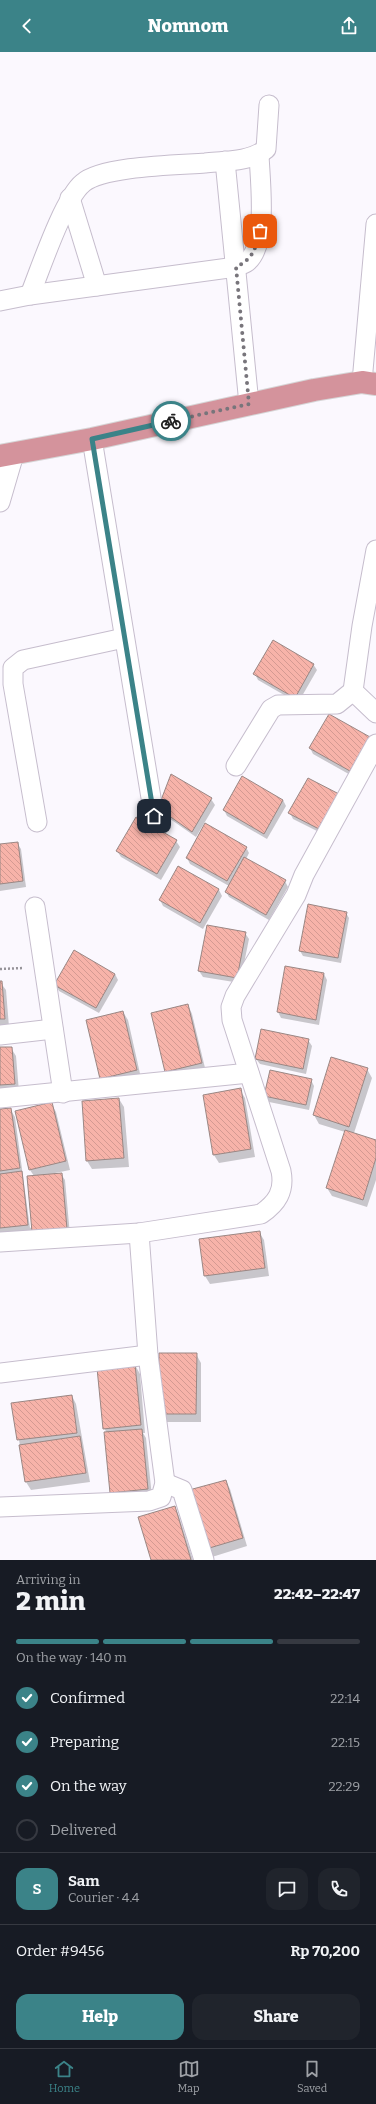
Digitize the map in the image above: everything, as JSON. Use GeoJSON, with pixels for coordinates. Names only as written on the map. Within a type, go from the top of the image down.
{"type":"FeatureCollection","features":[{"type":"Feature","properties":{"kind":"highway"},"geometry":{"type":"LineString","coordinates":[[7,455],[92,439],[314,390],[369,383]]}},
{"type":"Feature","properties":{"kind":"street"},"geometry":{"type":"LineString","coordinates":[[30,295],[70,198],[83,182],[101,174],[127,170],[225,161],[259,155],[266,149],[269,105]]}},
{"type":"Feature","properties":{"kind":"street"},"geometry":{"type":"LineString","coordinates":[[0,301],[30,295],[236,267],[248,262],[255,250],[260,231],[259,155]]}},
{"type":"Feature","properties":{"kind":"street"},"geometry":{"type":"LineString","coordinates":[[225,161],[249,404]]}},
{"type":"Feature","properties":{"kind":"street"},"geometry":{"type":"LineString","coordinates":[[70,198],[97,286]]}},
{"type":"Feature","properties":{"kind":"street"},"geometry":{"type":"LineString","coordinates":[[369,383],[376,224]]}},
{"type":"Feature","properties":{"kind":"street"},"geometry":{"type":"LineString","coordinates":[[92,439],[154,816]]}},
{"type":"Feature","properties":{"kind":"street"},"geometry":{"type":"LineString","coordinates":[[0,502],[7,455]]}},
{"type":"Feature","properties":{"kind":"street"},"geometry":{"type":"LineString","coordinates":[[236,766],[272,709],[278,705],[337,704],[353,691],[362,626],[376,550]]}},
{"type":"Feature","properties":{"kind":"street"},"geometry":{"type":"LineString","coordinates":[[37,822],[13,684],[13,668],[23,660],[124,638]]}},
{"type":"Feature","properties":{"kind":"street"},"geometry":{"type":"LineString","coordinates":[[353,691],[376,713]]}},
{"type":"Feature","properties":{"kind":"street"},"geometry":{"type":"LineString","coordinates":[[0,1242],[139,1233],[261,1214],[273,1206],[279,1198],[283,1180],[232,1020],[231,1007],[235,996],[296,896],[304,875],[376,744]]}},
{"type":"Feature","properties":{"kind":"street"},"geometry":{"type":"LineString","coordinates":[[35,907],[63,1093]]}},
{"type":"Feature","properties":{"kind":"street"},"geometry":{"type":"LineString","coordinates":[[0,1034],[53,1029]]}},
{"type":"Feature","properties":{"kind":"street"},"geometry":{"type":"LineString","coordinates":[[0,1098],[63,1093],[249,1073]]}},
{"type":"Feature","properties":{"kind":"street"},"geometry":{"type":"LineString","coordinates":[[0,1507],[149,1501],[161,1497],[165,1484],[148,1355],[139,1233]]}},
{"type":"Feature","properties":{"kind":"street"},"geometry":{"type":"LineString","coordinates":[[0,1373],[148,1355]]}},
{"type":"Feature","properties":{"kind":"street"},"geometry":{"type":"LineString","coordinates":[[165,1484],[182,1490],[204,1560]]}},
{"type":"Feature","properties":{"kind":"building"},"geometry":{"type":"Polygon","coordinates":[[[273,640],[314,664],[295,698],[253,674],[273,640]]]}},
{"type":"Feature","properties":{"kind":"building"},"geometry":{"type":"Polygon","coordinates":[[[329,714],[370,737],[350,771],[309,748],[329,714]]]}},
{"type":"Feature","properties":{"kind":"building"},"geometry":{"type":"Polygon","coordinates":[[[171,774],[212,798],[192,832],[158,808],[171,774]]]}},
{"type":"Feature","properties":{"kind":"building"},"geometry":{"type":"Polygon","coordinates":[[[242,776],[283,800],[264,834],[223,810],[242,776]]]}},
{"type":"Feature","properties":{"kind":"building"},"geometry":{"type":"Polygon","coordinates":[[[308,778],[339,794],[319,829],[288,813],[308,778]]]}},
{"type":"Feature","properties":{"kind":"building"},"geometry":{"type":"Polygon","coordinates":[[[136,817],[177,840],[157,874],[116,851],[136,817]]]}},
{"type":"Feature","properties":{"kind":"building"},"geometry":{"type":"Polygon","coordinates":[[[205,823],[247,847],[227,881],[186,858],[205,823]]]}},
{"type":"Feature","properties":{"kind":"building"},"geometry":{"type":"Polygon","coordinates":[[[18,842],[23,881],[0,884],[0,844],[18,842]]]}},
{"type":"Feature","properties":{"kind":"building"},"geometry":{"type":"Polygon","coordinates":[[[244,857],[286,880],[266,915],[225,892],[244,857]]]}},
{"type":"Feature","properties":{"kind":"building"},"geometry":{"type":"Polygon","coordinates":[[[178,866],[219,889],[200,923],[159,900],[178,866]]]}},
{"type":"Feature","properties":{"kind":"building"},"geometry":{"type":"Polygon","coordinates":[[[308,904],[347,912],[338,958],[299,951],[308,904]]]}},
{"type":"Feature","properties":{"kind":"building"},"geometry":{"type":"Polygon","coordinates":[[[207,925],[246,932],[237,978],[198,971],[207,925]]]}},
{"type":"Feature","properties":{"kind":"building"},"geometry":{"type":"Polygon","coordinates":[[[74,950],[115,974],[96,1008],[54,985],[74,950]]]}},
{"type":"Feature","properties":{"kind":"building"},"geometry":{"type":"Polygon","coordinates":[[[285,966],[324,973],[316,1020],[277,1012],[285,966]]]}},
{"type":"Feature","properties":{"kind":"building"},"geometry":{"type":"Polygon","coordinates":[[[0,981],[2,981],[5,1019],[0,1019],[0,981]]]}},
{"type":"Feature","properties":{"kind":"building"},"geometry":{"type":"Polygon","coordinates":[[[188,1004],[202,1063],[165,1072],[151,1013],[188,1004]]]}},
{"type":"Feature","properties":{"kind":"building"},"geometry":{"type":"Polygon","coordinates":[[[123,1011],[137,1070],[100,1079],[86,1020],[123,1011]]]}},
{"type":"Feature","properties":{"kind":"building"},"geometry":{"type":"Polygon","coordinates":[[[261,1029],[309,1039],[303,1069],[255,1059],[261,1029]]]}},
{"type":"Feature","properties":{"kind":"building"},"geometry":{"type":"Polygon","coordinates":[[[0,1047],[12,1047],[15,1084],[0,1085],[0,1047]]]}},
{"type":"Feature","properties":{"kind":"building"},"geometry":{"type":"Polygon","coordinates":[[[331,1057],[368,1068],[349,1127],[313,1115],[331,1057]]]}},
{"type":"Feature","properties":{"kind":"building"},"geometry":{"type":"Polygon","coordinates":[[[270,1070],[312,1079],[306,1105],[264,1096],[270,1070]]]}},
{"type":"Feature","properties":{"kind":"building"},"geometry":{"type":"Polygon","coordinates":[[[241,1088],[251,1149],[213,1155],[203,1095],[241,1088]]]}},
{"type":"Feature","properties":{"kind":"building"},"geometry":{"type":"Polygon","coordinates":[[[119,1098],[124,1158],[86,1161],[82,1101],[119,1098]]]}},
{"type":"Feature","properties":{"kind":"building"},"geometry":{"type":"Polygon","coordinates":[[[52,1102],[66,1161],[29,1170],[15,1111],[52,1102]]]}},
{"type":"Feature","properties":{"kind":"building"},"geometry":{"type":"Polygon","coordinates":[[[11,1108],[20,1168],[0,1171],[0,1109],[11,1108]]]}},
{"type":"Feature","properties":{"kind":"building"},"geometry":{"type":"Polygon","coordinates":[[[345,1130],[376,1140],[376,1158],[363,1200],[326,1188],[345,1130]]]}},
{"type":"Feature","properties":{"kind":"building"},"geometry":{"type":"Polygon","coordinates":[[[22,1171],[28,1225],[0,1228],[0,1174],[22,1171]]]}},
{"type":"Feature","properties":{"kind":"building"},"geometry":{"type":"Polygon","coordinates":[[[62,1173],[67,1229],[32,1232],[27,1176],[62,1173]]]}},
{"type":"Feature","properties":{"kind":"building"},"geometry":{"type":"Polygon","coordinates":[[[260,1231],[265,1268],[204,1276],[199,1239],[260,1231]]]}},
{"type":"Feature","properties":{"kind":"building"},"geometry":{"type":"Polygon","coordinates":[[[159,1353],[197,1353],[196,1414],[158,1414],[159,1353]]]}},
{"type":"Feature","properties":{"kind":"building"},"geometry":{"type":"Polygon","coordinates":[[[135,1364],[141,1425],[103,1429],[97,1368],[135,1364]]]}},
{"type":"Feature","properties":{"kind":"building"},"geometry":{"type":"Polygon","coordinates":[[[72,1395],[77,1433],[17,1440],[11,1403],[72,1395]]]}},
{"type":"Feature","properties":{"kind":"building"},"geometry":{"type":"Polygon","coordinates":[[[142,1429],[148,1489],[110,1493],[104,1432],[142,1429]]]}},
{"type":"Feature","properties":{"kind":"building"},"geometry":{"type":"Polygon","coordinates":[[[80,1436],[86,1473],[25,1482],[19,1445],[80,1436]]]}},
{"type":"Feature","properties":{"kind":"building"},"geometry":{"type":"Polygon","coordinates":[[[226,1480],[243,1538],[206,1549],[189,1490],[226,1480]]]}},
{"type":"Feature","properties":{"kind":"building"},"geometry":{"type":"Polygon","coordinates":[[[175,1506],[191,1560],[151,1560],[138,1517],[175,1506]]]}},
{"type":"Feature","properties":{"kind":"way so far"},"geometry":{"type":"LineString","coordinates":[[171,421],[249,404],[236,267],[248,262],[255,250],[260,231]]}},
{"type":"Feature","properties":{"kind":"route"},"geometry":{"type":"LineString","coordinates":[[154,816],[92,439],[171,421]]}}]}
